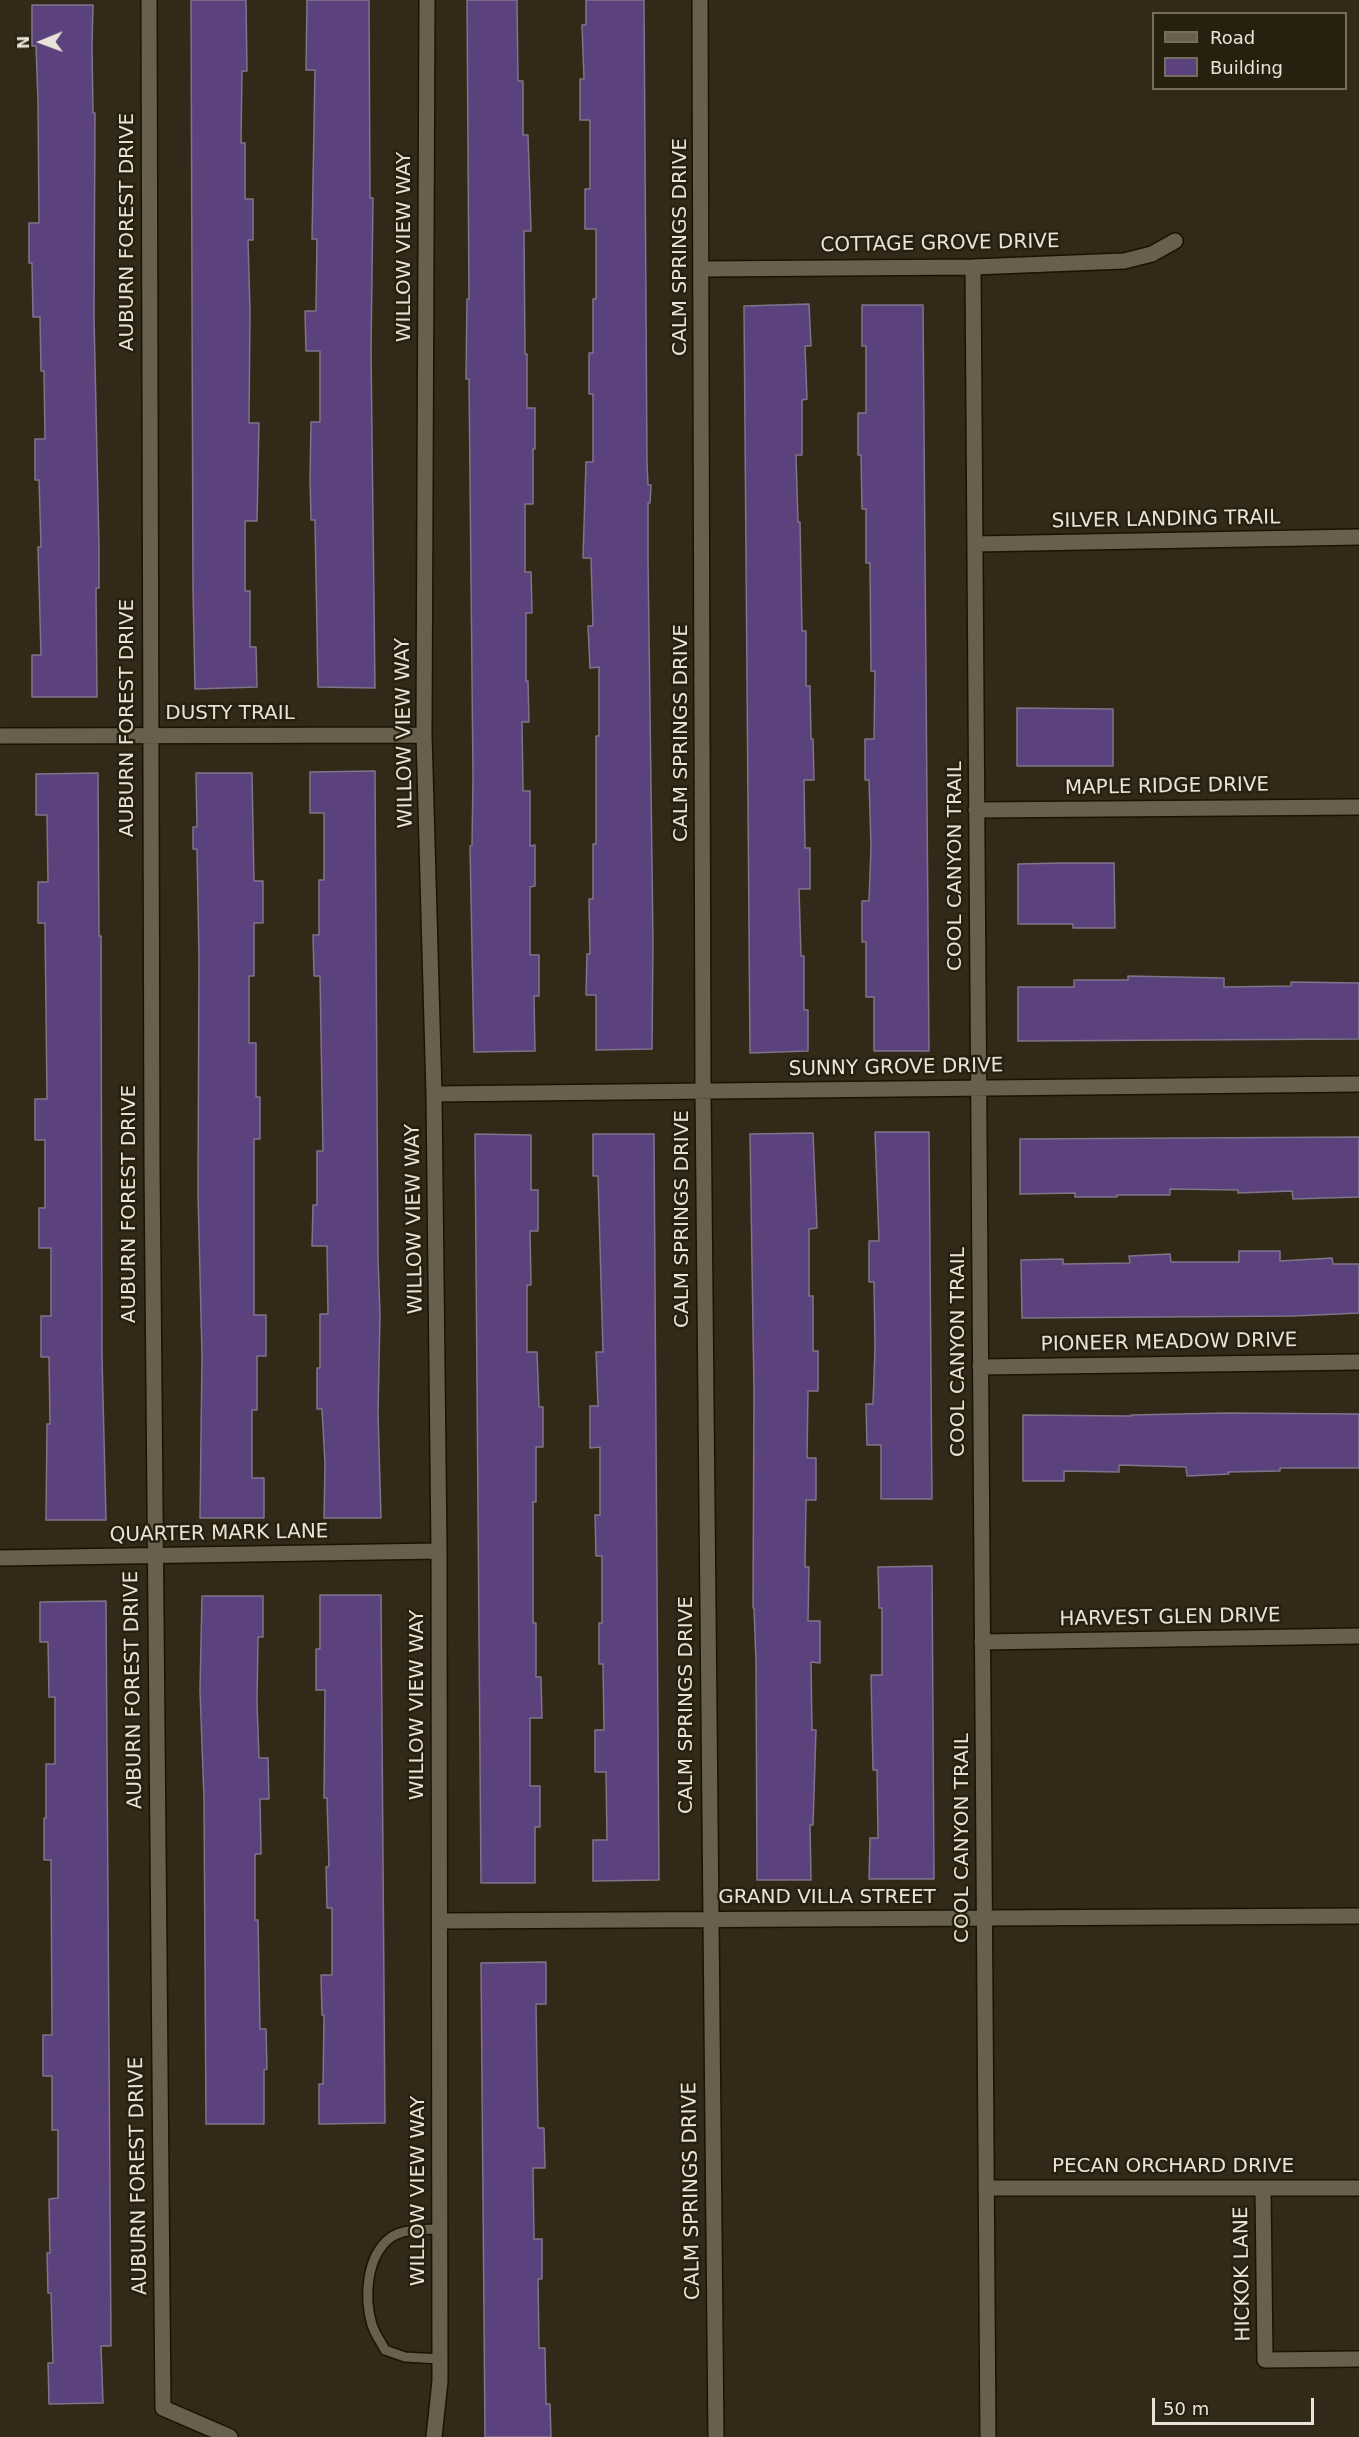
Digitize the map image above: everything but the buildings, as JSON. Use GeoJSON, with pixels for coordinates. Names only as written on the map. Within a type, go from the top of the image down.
{"type":"FeatureCollection","features":[{"type":"Feature","properties":{"kind":"street","name":"AUBURN FOREST DRIVE"},"geometry":{"type":"LineString","coordinates":[[149,0],[148,735],[153,1557],[163,2408],[230,2437]]}},
{"type":"Feature","properties":{"kind":"street","name":"WILLOW VIEW WAY"},"geometry":{"type":"LineString","coordinates":[[427,0],[424,735],[435,1094],[439,1551],[440,2359],[434,2437]]}},
{"type":"Feature","properties":{"kind":"street","name":"CALM SPRINGS DRIVE"},"geometry":{"type":"LineString","coordinates":[[700,0],[703,1091],[716,2437]]}},
{"type":"Feature","properties":{"kind":"street","name":"COTTAGE GROVE DRIVE"},"geometry":{"type":"LineString","coordinates":[[702,268],[973,267],[1124,261],[1152,254],[1175,241]]}},
{"type":"Feature","properties":{"kind":"street","name":"COOL CANYON TRAIL"},"geometry":{"type":"LineString","coordinates":[[973,267],[988,2437]]}},
{"type":"Feature","properties":{"kind":"street","name":"SILVER LANDING TRAIL"},"geometry":{"type":"LineString","coordinates":[[975,544],[1359,537]]}},
{"type":"Feature","properties":{"kind":"street","name":"DUSTY TRAIL"},"geometry":{"type":"LineString","coordinates":[[0,736],[424,735]]}},
{"type":"Feature","properties":{"kind":"street","name":"MAPLE RIDGE DRIVE"},"geometry":{"type":"LineString","coordinates":[[976,810],[1359,807]]}},
{"type":"Feature","properties":{"kind":"street","name":"SUNNY GROVE DRIVE"},"geometry":{"type":"LineString","coordinates":[[435,1094],[1359,1084]]}},
{"type":"Feature","properties":{"kind":"street","name":"PIONEER MEADOW DRIVE"},"geometry":{"type":"LineString","coordinates":[[980,1367],[1359,1362]]}},
{"type":"Feature","properties":{"kind":"street","name":"QUARTER MARK LANE"},"geometry":{"type":"LineString","coordinates":[[0,1558],[439,1551]]}},
{"type":"Feature","properties":{"kind":"street","name":"HARVEST GLEN DRIVE"},"geometry":{"type":"LineString","coordinates":[[982,1642],[1359,1636]]}},
{"type":"Feature","properties":{"kind":"street","name":"GRAND VILLA STREET"},"geometry":{"type":"LineString","coordinates":[[440,1921],[1359,1916]]}},
{"type":"Feature","properties":{"kind":"street","name":"PECAN ORCHARD DRIVE"},"geometry":{"type":"LineString","coordinates":[[986,2188],[1359,2188]]}},
{"type":"Feature","properties":{"kind":"street","name":"HICKOK LANE"},"geometry":{"type":"LineString","coordinates":[[1263,2188],[1265,2360],[1359,2359]]}},
{"type":"Feature","properties":{"kind":"lane"},"geometry":{"type":"LineString","coordinates":[[440,2229],[406,2232],[391,2237],[372,2264],[369,2307],[373,2327],[385,2350],[405,2357],[440,2359]]}}]}
